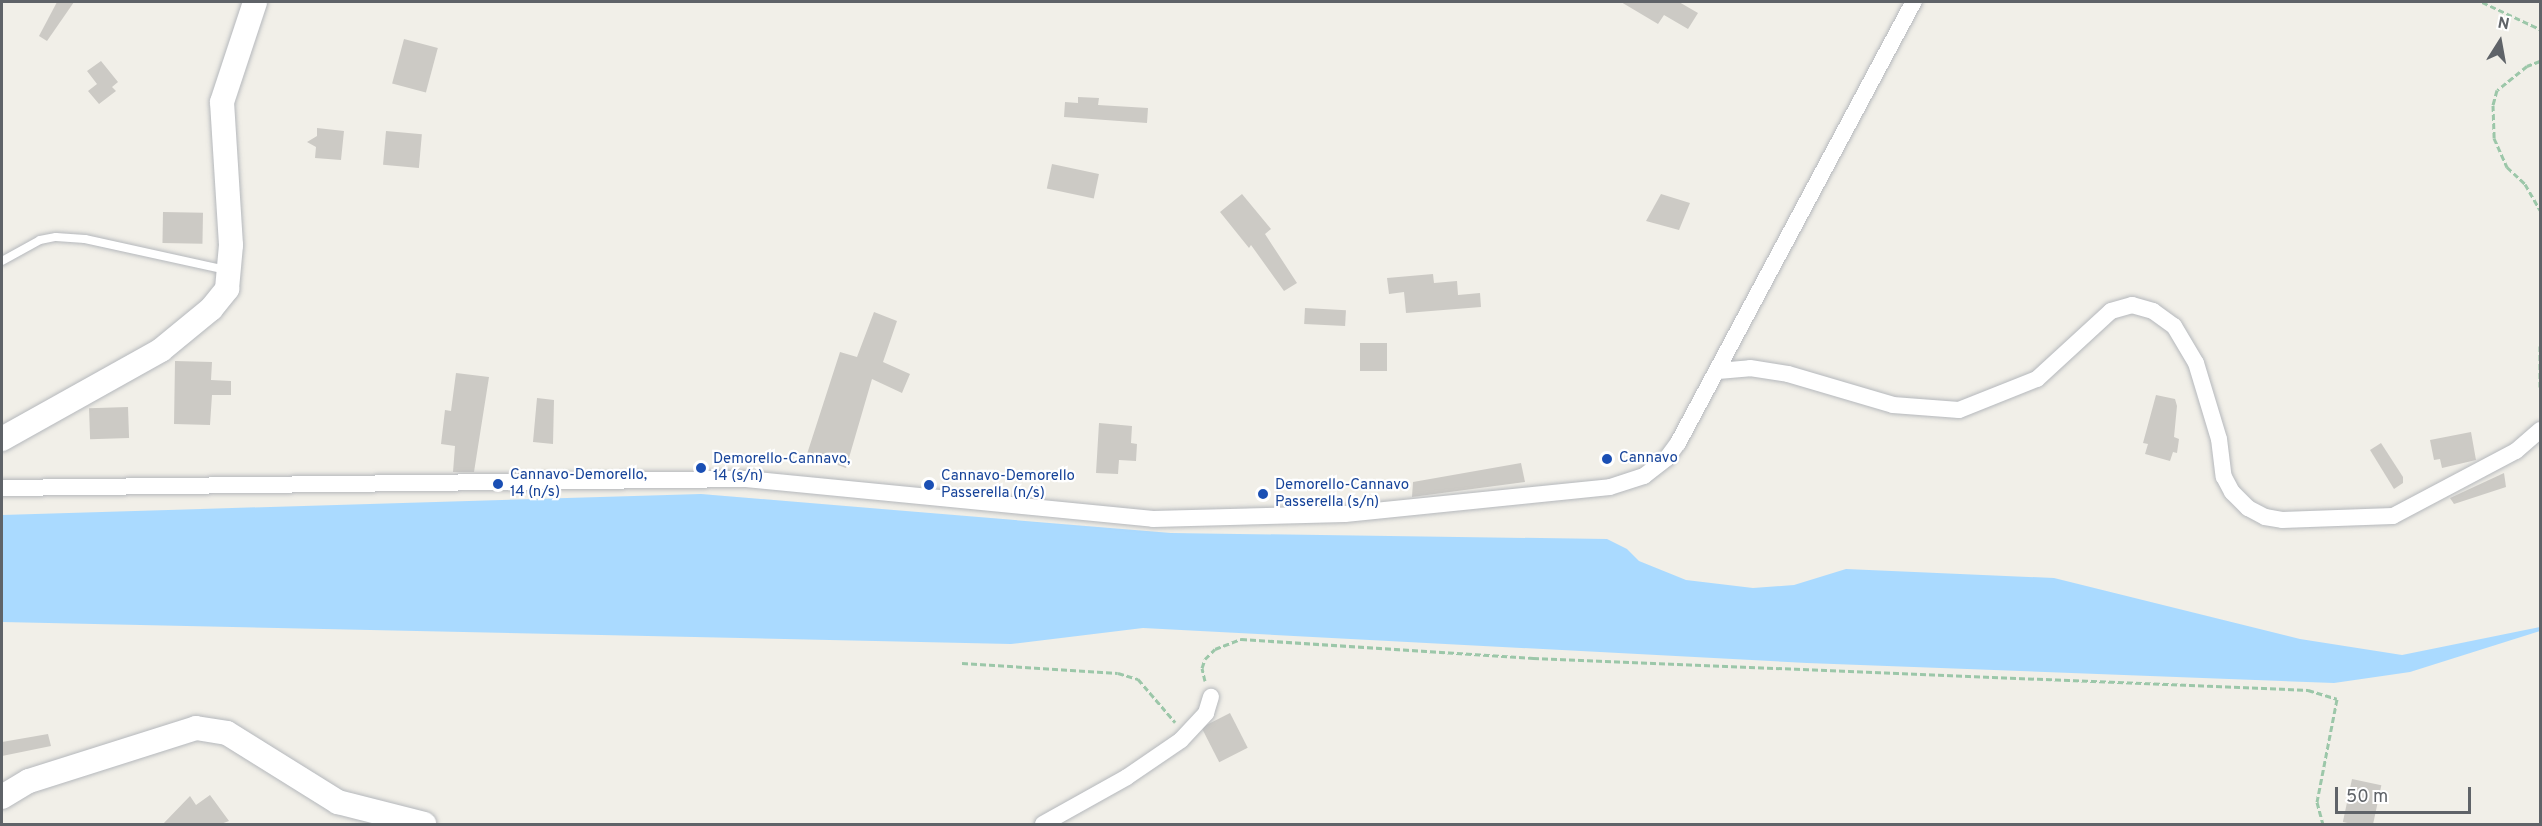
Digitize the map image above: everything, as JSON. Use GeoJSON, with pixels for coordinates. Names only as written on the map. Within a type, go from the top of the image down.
{"type":"FeatureCollection","features":[{"type":"Feature","properties":{"kind":"street"},"geometry":{"type":"LineString","coordinates":[[2,440],[161,350],[211,309],[227,289],[231,271],[222,102],[255,2]]}},
{"type":"Feature","properties":{"kind":"street"},"geometry":{"type":"LineString","coordinates":[[2,488],[746,478],[1153,519],[1345,514],[1610,487],[1644,476],[1667,458],[1678,443],[1912,2]]}},
{"type":"Feature","properties":{"kind":"street"},"geometry":{"type":"LineString","coordinates":[[1718,371],[1749,368],[1788,374],[1893,405],[1959,410],[2037,379],[2111,311],[2132,305],[2153,311],[2174,326],[2196,363],[2219,439],[2224,477],[2232,492],[2256,513],[2282,520],[2393,516],[2516,451],[2541,430]]}},
{"type":"Feature","properties":{"kind":"street"},"geometry":{"type":"LineString","coordinates":[[1043,825],[1127,777],[1176,743],[1206,713],[1211,697]]}},
{"type":"Feature","properties":{"kind":"street"},"geometry":{"type":"LineString","coordinates":[[2,797],[29,781],[196,728],[227,733],[338,802],[424,825]]}},
{"type":"Feature","properties":{"kind":"lane"},"geometry":{"type":"LineString","coordinates":[[2,261],[40,240],[56,237],[85,239],[231,271]]}},
{"type":"Feature","properties":{"kind":"path"},"geometry":{"type":"LineString","coordinates":[[2482,2],[2541,29]]}},
{"type":"Feature","properties":{"kind":"path"},"geometry":{"type":"LineString","coordinates":[[2541,61],[2527,66],[2497,90],[2493,105],[2494,138],[2503,158],[2541,210]]}},
{"type":"Feature","properties":{"kind":"path"},"geometry":{"type":"LineString","coordinates":[[2541,346],[2541,387]]}},
{"type":"Feature","properties":{"kind":"path"},"geometry":{"type":"LineString","coordinates":[[1211,697],[1202,668],[1205,659],[1215,649],[1240,639],[1545,659],[2308,690],[2337,699],[2318,802],[2323,825]]}},
{"type":"Feature","properties":{"kind":"path"},"geometry":{"type":"LineString","coordinates":[[962,663],[1118,673],[1138,678],[1178,727],[1176,743]]}},
{"type":"Feature","properties":{"kind":"water"},"geometry":{"type":"Polygon","coordinates":[[[701,494],[1171,533],[1607,539],[1627,549],[1639,561],[1686,580],[1753,588],[1794,585],[1846,569],[2054,578],[2300,639],[2402,655],[2540,627],[2540,631],[2410,672],[2334,683],[1807,663],[1143,628],[1011,644],[2,622],[2,515],[701,494]]]}},
{"type":"Feature","properties":{"kind":"building"},"geometry":{"type":"Polygon","coordinates":[[[57,2],[74,2],[47,41],[39,36],[57,2]]]}},
{"type":"Feature","properties":{"kind":"building"},"geometry":{"type":"Polygon","coordinates":[[[1621,2],[1679,2],[1698,13],[1688,29],[1664,15],[1658,24],[1621,2]]]}},
{"type":"Feature","properties":{"kind":"building"},"geometry":{"type":"Polygon","coordinates":[[[404,39],[438,48],[426,92],[392,83],[404,39]]]}},
{"type":"Feature","properties":{"kind":"building"},"geometry":{"type":"Polygon","coordinates":[[[101,61],[118,82],[112,87],[116,91],[99,104],[88,91],[97,84],[87,71],[101,61]]]}},
{"type":"Feature","properties":{"kind":"building"},"geometry":{"type":"Polygon","coordinates":[[[1078,97],[1099,98],[1098,105],[1148,108],[1147,123],[1064,117],[1065,102],[1078,103],[1078,97]]]}},
{"type":"Feature","properties":{"kind":"building"},"geometry":{"type":"Polygon","coordinates":[[[317,128],[344,131],[341,160],[315,158],[316,147],[307,142],[317,136],[317,128]]]}},
{"type":"Feature","properties":{"kind":"building"},"geometry":{"type":"Polygon","coordinates":[[[386,131],[422,134],[419,168],[383,165],[386,131]]]}},
{"type":"Feature","properties":{"kind":"building"},"geometry":{"type":"Polygon","coordinates":[[[1052,164],[1099,174],[1094,198],[1047,188],[1052,164]]]}},
{"type":"Feature","properties":{"kind":"building"},"geometry":{"type":"Polygon","coordinates":[[[1242,194],[1271,229],[1265,234],[1297,283],[1284,291],[1251,245],[1249,248],[1220,212],[1242,194]]]}},
{"type":"Feature","properties":{"kind":"building"},"geometry":{"type":"Polygon","coordinates":[[[1661,194],[1690,203],[1679,230],[1646,221],[1661,194]]]}},
{"type":"Feature","properties":{"kind":"building"},"geometry":{"type":"Polygon","coordinates":[[[163,212],[203,213],[202,244],[162,243],[163,212]]]}},
{"type":"Feature","properties":{"kind":"building"},"geometry":{"type":"Polygon","coordinates":[[[1433,274],[1434,283],[1457,281],[1458,295],[1480,293],[1481,307],[1406,313],[1404,292],[1389,294],[1387,278],[1433,274]]]}},
{"type":"Feature","properties":{"kind":"building"},"geometry":{"type":"Polygon","coordinates":[[[1305,308],[1346,310],[1345,326],[1304,324],[1305,308]]]}},
{"type":"Feature","properties":{"kind":"building"},"geometry":{"type":"Polygon","coordinates":[[[874,312],[897,321],[883,362],[910,374],[902,393],[872,379],[846,468],[807,454],[840,352],[857,357],[874,312]]]}},
{"type":"Feature","properties":{"kind":"building"},"geometry":{"type":"Polygon","coordinates":[[[1360,343],[1387,343],[1387,371],[1360,371],[1360,343]]]}},
{"type":"Feature","properties":{"kind":"building"},"geometry":{"type":"Polygon","coordinates":[[[175,361],[212,362],[211,380],[231,381],[231,395],[212,395],[210,425],[174,424],[175,361]]]}},
{"type":"Feature","properties":{"kind":"building"},"geometry":{"type":"Polygon","coordinates":[[[456,373],[489,377],[474,472],[453,472],[455,446],[441,444],[445,410],[451,411],[456,373]]]}},
{"type":"Feature","properties":{"kind":"building"},"geometry":{"type":"Polygon","coordinates":[[[2156,395],[2175,399],[2177,406],[2174,437],[2179,439],[2177,453],[2173,452],[2170,461],[2145,454],[2148,444],[2143,443],[2156,395]]]}},
{"type":"Feature","properties":{"kind":"building"},"geometry":{"type":"Polygon","coordinates":[[[537,398],[554,400],[553,444],[533,442],[537,398]]]}},
{"type":"Feature","properties":{"kind":"building"},"geometry":{"type":"Polygon","coordinates":[[[128,407],[129,438],[90,439],[89,408],[128,407]]]}},
{"type":"Feature","properties":{"kind":"building"},"geometry":{"type":"Polygon","coordinates":[[[1099,423],[1132,426],[1131,443],[1137,444],[1136,461],[1119,460],[1118,474],[1096,473],[1099,423]]]}},
{"type":"Feature","properties":{"kind":"building"},"geometry":{"type":"Polygon","coordinates":[[[2471,432],[2476,460],[2442,468],[2440,459],[2434,460],[2430,440],[2471,432]]]}},
{"type":"Feature","properties":{"kind":"building"},"geometry":{"type":"Polygon","coordinates":[[[2381,443],[2403,477],[2403,483],[2394,489],[2370,450],[2381,443]]]}},
{"type":"Feature","properties":{"kind":"building"},"geometry":{"type":"Polygon","coordinates":[[[1521,463],[1525,482],[1412,497],[1413,482],[1521,463]]]}},
{"type":"Feature","properties":{"kind":"building"},"geometry":{"type":"Polygon","coordinates":[[[2504,473],[2506,487],[2454,504],[2450,498],[2504,473]]]}},
{"type":"Feature","properties":{"kind":"building"},"geometry":{"type":"Polygon","coordinates":[[[1230,713],[1248,748],[1219,762],[1201,728],[1230,713]]]}},
{"type":"Feature","properties":{"kind":"building"},"geometry":{"type":"Polygon","coordinates":[[[48,734],[51,746],[2,756],[2,742],[48,734]]]}},
{"type":"Feature","properties":{"kind":"building"},"geometry":{"type":"Polygon","coordinates":[[[2352,779],[2381,785],[2373,824],[2343,822],[2352,779]]]}},
{"type":"Feature","properties":{"kind":"building"},"geometry":{"type":"Polygon","coordinates":[[[210,795],[229,821],[218,825],[162,825],[190,796],[196,805],[210,795]]]}},
{"type":"Feature","properties":{"kind":"place","name":"Cannavo"},"geometry":{"type":"Point","coordinates":[1607,459]}},
{"type":"Feature","properties":{"kind":"place","name":"Demorello-Cannavo, 14 (s/n)"},"geometry":{"type":"Point","coordinates":[701,468]}},
{"type":"Feature","properties":{"kind":"place","name":"Cannavo-Demorello, 14 (n/s)"},"geometry":{"type":"Point","coordinates":[498,484]}},
{"type":"Feature","properties":{"kind":"place","name":"Cannavo-Demorello Passerella (n/s)"},"geometry":{"type":"Point","coordinates":[929,485]}},
{"type":"Feature","properties":{"kind":"place","name":"Demorello-Cannavo Passerella (s/n)"},"geometry":{"type":"Point","coordinates":[1263,494]}}]}
